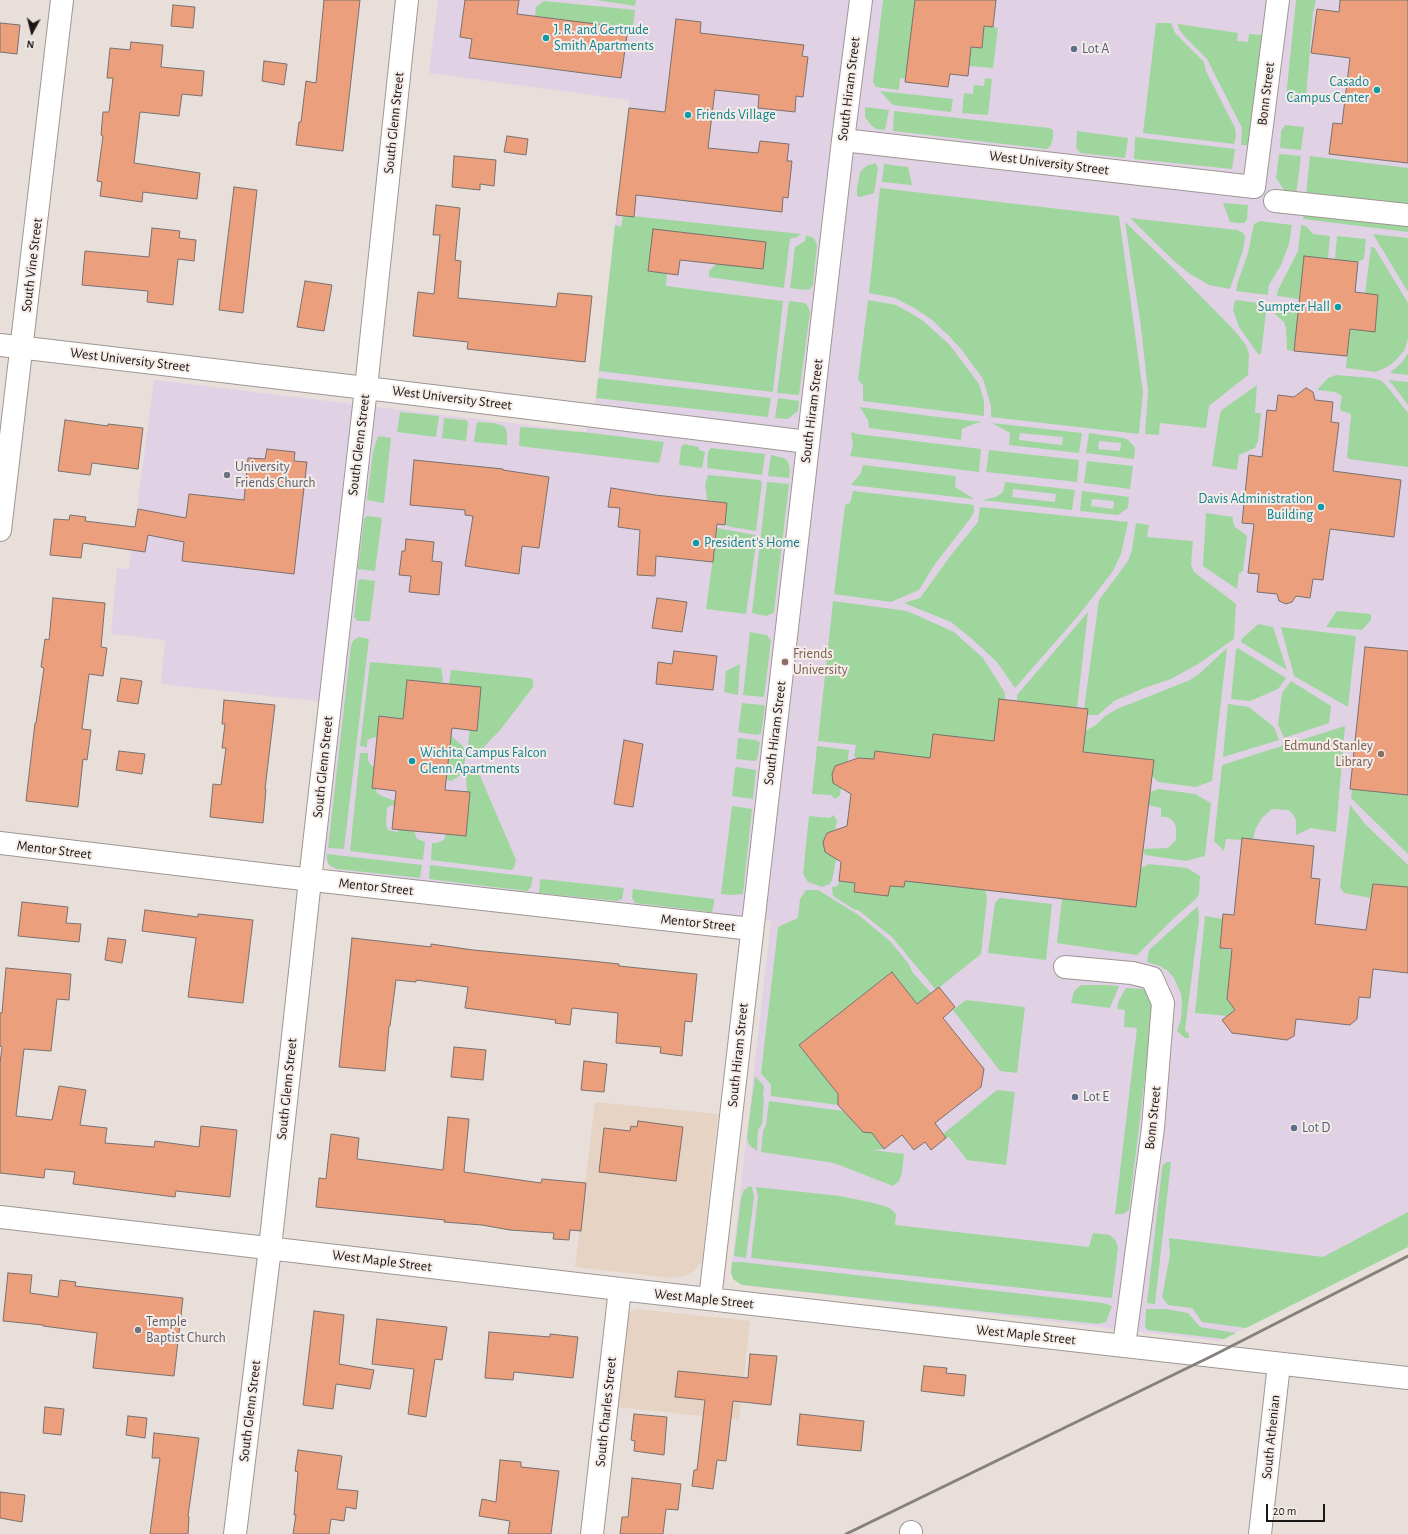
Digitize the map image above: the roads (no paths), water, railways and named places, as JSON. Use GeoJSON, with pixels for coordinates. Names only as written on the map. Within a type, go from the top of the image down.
{"type":"FeatureCollection","features":[{"type":"Feature","properties":{"kind":"street","name":"South Vine Street"},"geometry":{"type":"LineString","coordinates":[[0,530],[62,0]]}},
{"type":"Feature","properties":{"kind":"street","name":"South Glenn Street"},"geometry":{"type":"LineString","coordinates":[[235,1534],[270,1248],[366,388],[407,0]]}},
{"type":"Feature","properties":{"kind":"street","name":"South Hiram Street"},"geometry":{"type":"LineString","coordinates":[[710,1299],[843,140],[861,0]]}},
{"type":"Feature","properties":{"kind":"street","name":"Bonn Street"},"geometry":{"type":"LineString","coordinates":[[1254,187],[1278,0]]}},
{"type":"Feature","properties":{"kind":"street","name":"West University Street"},"geometry":{"type":"LineString","coordinates":[[843,140],[1254,187]]}},
{"type":"Feature","properties":{"kind":"street"},"geometry":{"type":"LineString","coordinates":[[1275,200],[1408,215]]}},
{"type":"Feature","properties":{"kind":"street","name":"West University Street"},"geometry":{"type":"LineString","coordinates":[[0,345],[808,442]]}},
{"type":"Feature","properties":{"kind":"street","name":"Mentor Street"},"geometry":{"type":"LineString","coordinates":[[0,844],[752,929]]}},
{"type":"Feature","properties":{"kind":"street","name":"Bonn Street"},"geometry":{"type":"LineString","coordinates":[[1065,967],[1132,974],[1152,978],[1163,1004],[1153,1128],[1124,1346]]}},
{"type":"Feature","properties":{"kind":"street","name":"West Maple Street"},"geometry":{"type":"LineString","coordinates":[[0,1217],[1408,1378]]}},
{"type":"Feature","properties":{"kind":"street","name":"South Charles Street"},"geometry":{"type":"LineString","coordinates":[[592,1534],[620,1289]]}},
{"type":"Feature","properties":{"kind":"street","name":"South Athenian"},"geometry":{"type":"LineString","coordinates":[[1260,1534],[1279,1364]]}},
{"type":"Feature","properties":{"kind":"railway"},"geometry":{"type":"LineString","coordinates":[[846,1534],[1212,1356],[1408,1256]]}},
{"type":"Feature","properties":{"kind":"place","name":"J. R. and Gertrude Smith Apartments"},"geometry":{"type":"Point","coordinates":[546,38]}},
{"type":"Feature","properties":{"kind":"place","name":"Lot A"},"geometry":{"type":"Point","coordinates":[1074,49]}},
{"type":"Feature","properties":{"kind":"place","name":"Casado Campus Center"},"geometry":{"type":"Point","coordinates":[1377,90]}},
{"type":"Feature","properties":{"kind":"place","name":"Friends Village"},"geometry":{"type":"Point","coordinates":[688,115]}},
{"type":"Feature","properties":{"kind":"place","name":"Sumpter Hall"},"geometry":{"type":"Point","coordinates":[1338,307]}},
{"type":"Feature","properties":{"kind":"place","name":"University Friends Church"},"geometry":{"type":"Point","coordinates":[227,475]}},
{"type":"Feature","properties":{"kind":"place","name":"Davis Administration Building"},"geometry":{"type":"Point","coordinates":[1321,507]}},
{"type":"Feature","properties":{"kind":"place","name":"President's Home"},"geometry":{"type":"Point","coordinates":[696,543]}},
{"type":"Feature","properties":{"kind":"place","name":"Friends University"},"geometry":{"type":"Point","coordinates":[785,662]}},
{"type":"Feature","properties":{"kind":"place","name":"Edmund Stanley Library"},"geometry":{"type":"Point","coordinates":[1381,754]}},
{"type":"Feature","properties":{"kind":"place","name":"Wichita Campus Falcon Glenn Apartments"},"geometry":{"type":"Point","coordinates":[412,761]}},
{"type":"Feature","properties":{"kind":"place","name":"Lot E"},"geometry":{"type":"Point","coordinates":[1075,1097]}},
{"type":"Feature","properties":{"kind":"place","name":"Lot D"},"geometry":{"type":"Point","coordinates":[1294,1128]}},
{"type":"Feature","properties":{"kind":"place","name":"Temple Baptist Church"},"geometry":{"type":"Point","coordinates":[138,1330]}}]}
